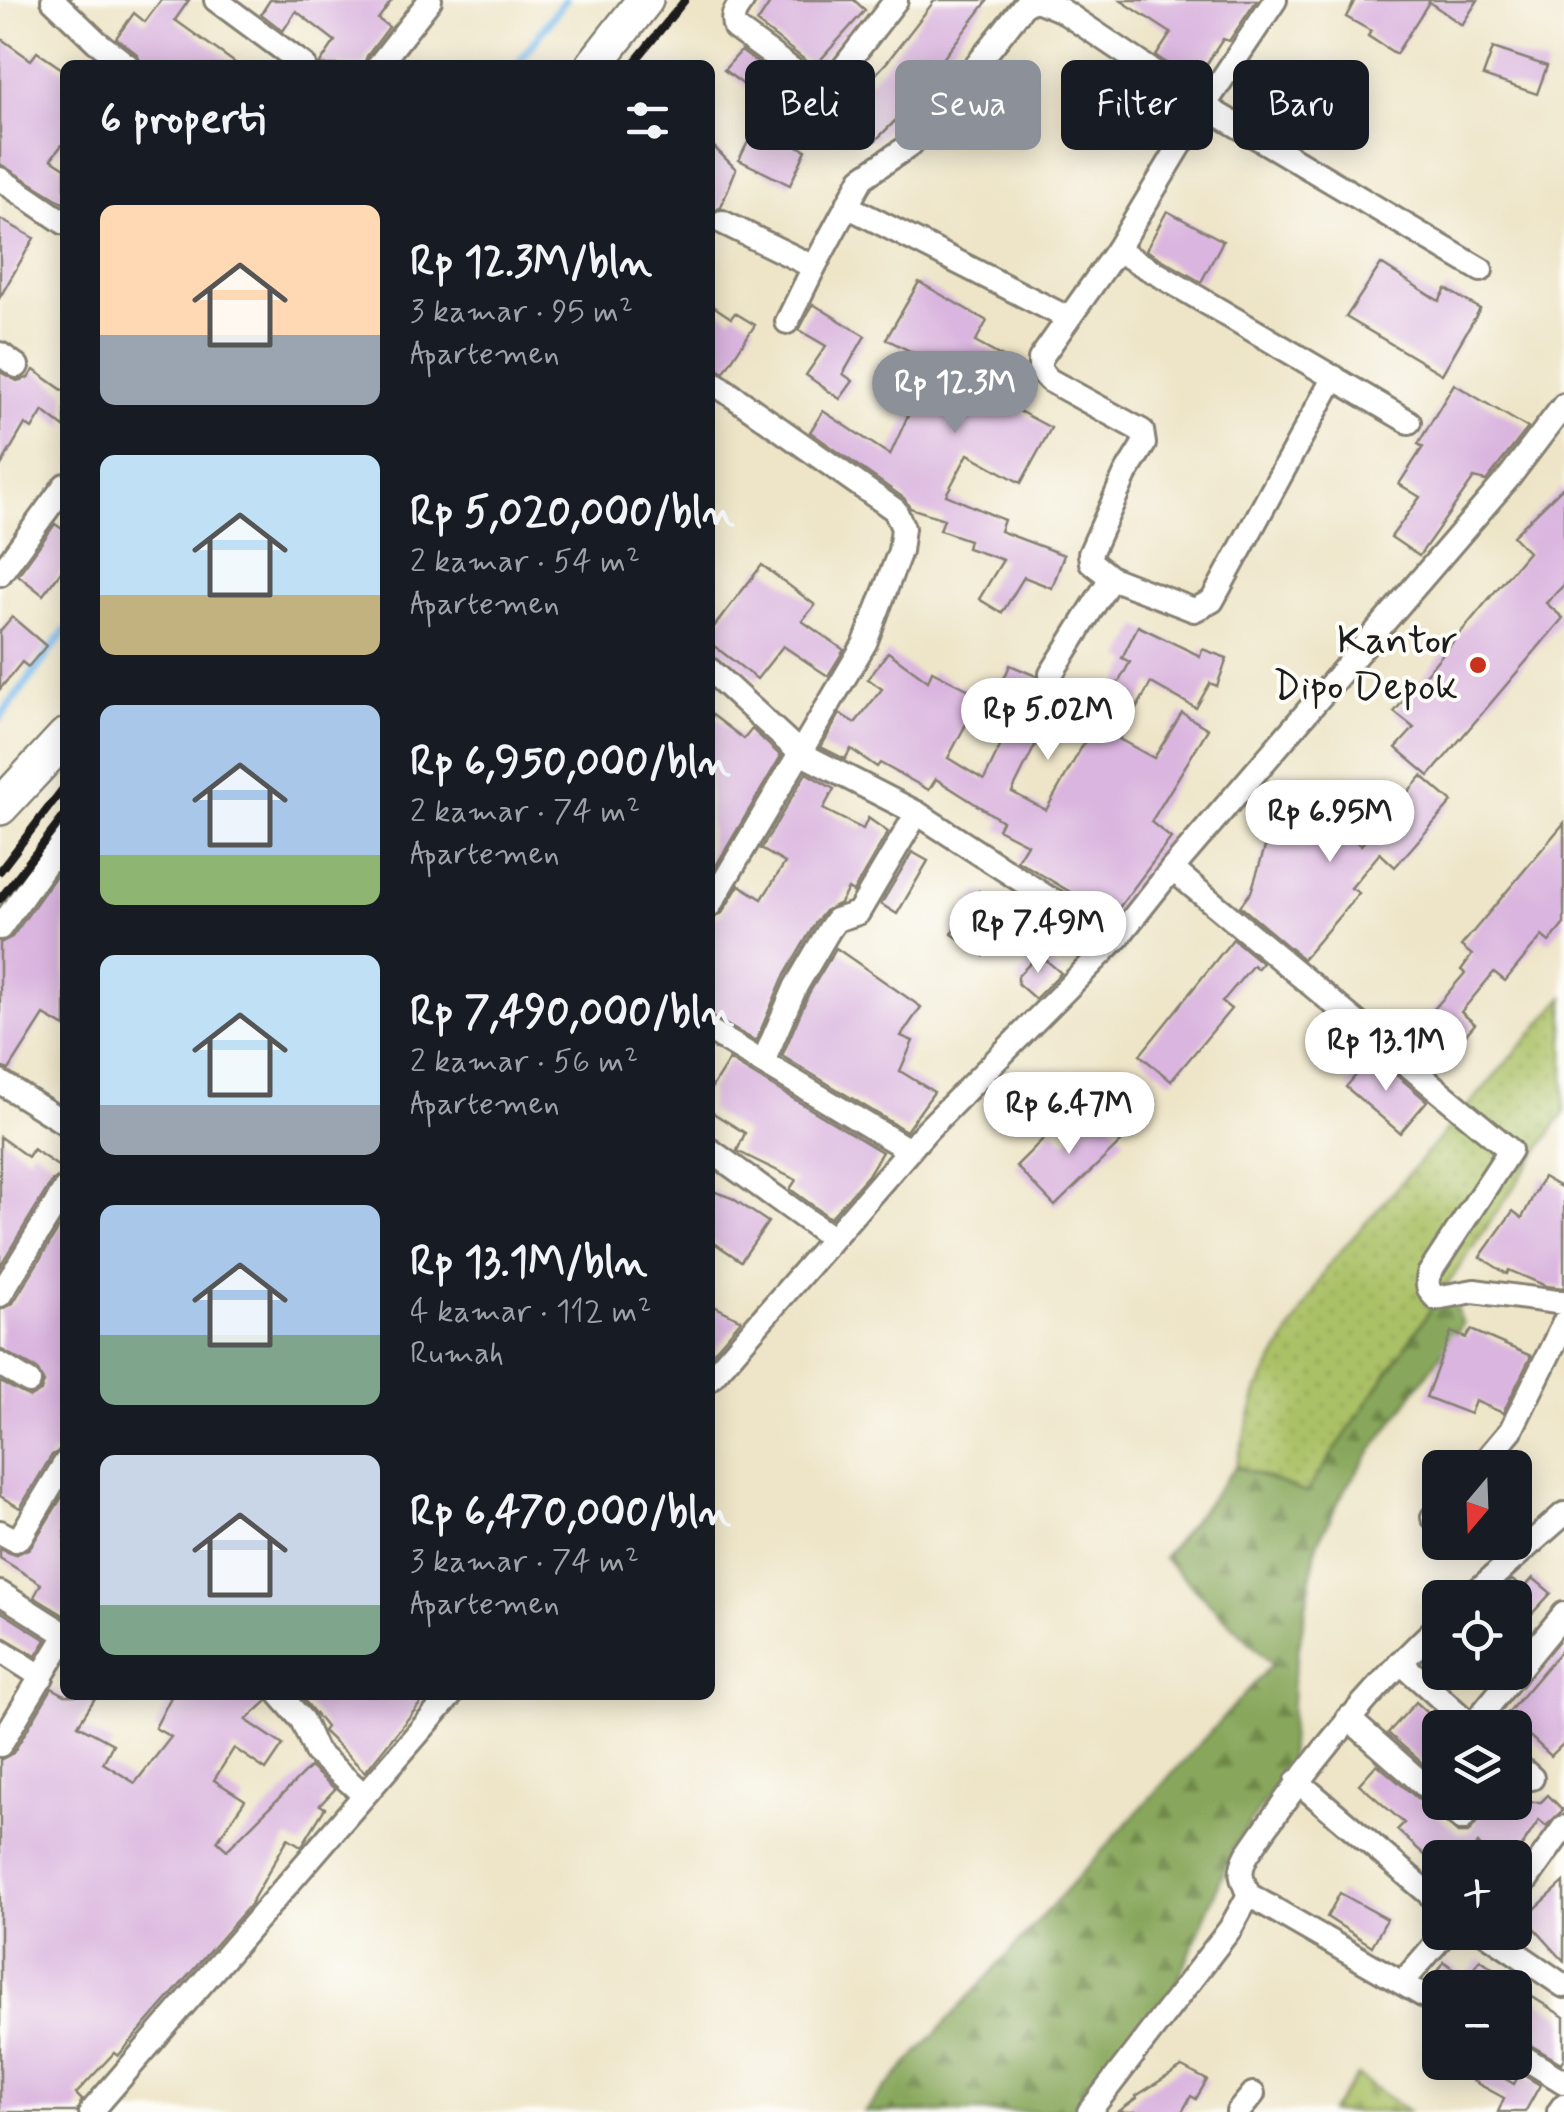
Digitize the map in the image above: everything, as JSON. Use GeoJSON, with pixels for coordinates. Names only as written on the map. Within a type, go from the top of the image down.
{"type":"FeatureCollection","features":[{"type":"Feature","properties":{"kind":"main road"},"geometry":{"type":"LineString","coordinates":[[598,60],[646,0]]}},
{"type":"Feature","properties":{"kind":"main road"},"geometry":{"type":"LineString","coordinates":[[0,807],[60,742]]}},
{"type":"Feature","properties":{"kind":"street"},"geometry":{"type":"LineString","coordinates":[[53,0],[121,60]]}},
{"type":"Feature","properties":{"kind":"street"},"geometry":{"type":"LineString","coordinates":[[216,0],[297,60]]}},
{"type":"Feature","properties":{"kind":"street"},"geometry":{"type":"LineString","coordinates":[[383,60],[430,0]]}},
{"type":"Feature","properties":{"kind":"street"},"geometry":{"type":"LineString","coordinates":[[743,0],[734,13],[735,28],[824,93],[896,0]]}},
{"type":"Feature","properties":{"kind":"street"},"geometry":{"type":"LineString","coordinates":[[786,322],[867,173],[910,144],[934,119],[1025,4],[1037,0],[1061,10],[1135,60]]}},
{"type":"Feature","properties":{"kind":"street"},"geometry":{"type":"LineString","coordinates":[[1213,93],[1275,0]]}},
{"type":"Feature","properties":{"kind":"street"},"geometry":{"type":"LineString","coordinates":[[1213,111],[1480,270]]}},
{"type":"Feature","properties":{"kind":"street"},"geometry":{"type":"LineString","coordinates":[[1177,150],[1116,250],[1040,359],[1040,370],[1049,380],[1142,431],[1144,444],[1126,473],[1090,554],[1091,562],[1111,578],[1194,610],[1212,601],[1334,377]]}},
{"type":"Feature","properties":{"kind":"street"},"geometry":{"type":"LineString","coordinates":[[0,179],[60,220]]}},
{"type":"Feature","properties":{"kind":"street"},"geometry":{"type":"LineString","coordinates":[[847,206],[1068,318]]}},
{"type":"Feature","properties":{"kind":"street"},"geometry":{"type":"LineString","coordinates":[[722,222],[814,268]]}},
{"type":"Feature","properties":{"kind":"street"},"geometry":{"type":"LineString","coordinates":[[1116,250],[1409,422]]}},
{"type":"Feature","properties":{"kind":"street"},"geometry":{"type":"LineString","coordinates":[[715,384],[895,510],[902,528],[900,550],[865,644],[715,897]]}},
{"type":"Feature","properties":{"kind":"street"},"geometry":{"type":"LineString","coordinates":[[715,1373],[909,1150],[1180,875],[1510,476],[1564,404]]}},
{"type":"Feature","properties":{"kind":"street"},"geometry":{"type":"LineString","coordinates":[[0,574],[60,492]]}},
{"type":"Feature","properties":{"kind":"street"},"geometry":{"type":"LineString","coordinates":[[1051,674],[1111,578]]}},
{"type":"Feature","properties":{"kind":"street"},"geometry":{"type":"LineString","coordinates":[[715,675],[800,753],[916,813],[1044,896],[1118,937]]}},
{"type":"Feature","properties":{"kind":"street"},"geometry":{"type":"LineString","coordinates":[[763,1062],[796,986],[829,930],[836,920],[858,913],[916,813]]}},
{"type":"Feature","properties":{"kind":"street"},"geometry":{"type":"LineString","coordinates":[[0,928],[60,844]]}},
{"type":"Feature","properties":{"kind":"street"},"geometry":{"type":"LineString","coordinates":[[1180,875],[1510,1150],[1438,1258],[1426,1283],[1436,1298],[1474,1291],[1564,1303]]}},
{"type":"Feature","properties":{"kind":"street"},"geometry":{"type":"LineString","coordinates":[[715,1033],[909,1150]]}},
{"type":"Feature","properties":{"kind":"street"},"geometry":{"type":"LineString","coordinates":[[0,1082],[60,1120]]}},
{"type":"Feature","properties":{"kind":"street"},"geometry":{"type":"LineString","coordinates":[[715,1154],[832,1238]]}},
{"type":"Feature","properties":{"kind":"street"},"geometry":{"type":"LineString","coordinates":[[0,1295],[60,1197]]}},
{"type":"Feature","properties":{"kind":"street"},"geometry":{"type":"LineString","coordinates":[[1494,1450],[1511,1430],[1564,1323]]}},
{"type":"Feature","properties":{"kind":"street"},"geometry":{"type":"LineString","coordinates":[[0,1364],[29,1382]]}},
{"type":"Feature","properties":{"kind":"street"},"geometry":{"type":"LineString","coordinates":[[0,1532],[18,1540],[60,1470]]}},
{"type":"Feature","properties":{"kind":"street"},"geometry":{"type":"LineString","coordinates":[[1489,1580],[1564,1514]]}},
{"type":"Feature","properties":{"kind":"street"},"geometry":{"type":"LineString","coordinates":[[0,1592],[60,1633]]}},
{"type":"Feature","properties":{"kind":"street"},"geometry":{"type":"LineString","coordinates":[[1487,1710],[1564,1614]]}},
{"type":"Feature","properties":{"kind":"street"},"geometry":{"type":"LineString","coordinates":[[1422,1641],[1348,1718],[1297,1781],[1240,1867],[1240,1878],[1250,1895],[1422,1993]]}},
{"type":"Feature","properties":{"kind":"street"},"geometry":{"type":"LineString","coordinates":[[0,1746],[60,1645]]}},
{"type":"Feature","properties":{"kind":"street"},"geometry":{"type":"LineString","coordinates":[[0,1650],[42,1677]]}},
{"type":"Feature","properties":{"kind":"street"},"geometry":{"type":"LineString","coordinates":[[1400,1662],[1454,1710]]}},
{"type":"Feature","properties":{"kind":"street"},"geometry":{"type":"LineString","coordinates":[[284,1700],[302,1720],[316,1752],[364,1795]]}},
{"type":"Feature","properties":{"kind":"street"},"geometry":{"type":"LineString","coordinates":[[91,2112],[447,1700]]}},
{"type":"Feature","properties":{"kind":"street"},"geometry":{"type":"LineString","coordinates":[[1348,1718],[1422,1783]]}},
{"type":"Feature","properties":{"kind":"street"},"geometry":{"type":"LineString","coordinates":[[1297,1781],[1422,1887]]}},
{"type":"Feature","properties":{"kind":"street"},"geometry":{"type":"LineString","coordinates":[[1532,1872],[1564,1826]]}},
{"type":"Feature","properties":{"kind":"street"},"geometry":{"type":"LineString","coordinates":[[1089,2112],[1230,1930],[1250,1895]]}},
{"type":"Feature","properties":{"kind":"street"},"geometry":{"type":"LineString","coordinates":[[1403,1982],[1431,1950]]}},
{"type":"Feature","properties":{"kind":"street"},"geometry":{"type":"LineString","coordinates":[[1511,1950],[1564,1986]]}},
{"type":"Feature","properties":{"kind":"street"},"geometry":{"type":"LineString","coordinates":[[1532,2062],[1564,2082]]}},
{"type":"Feature","properties":{"kind":"street"},"geometry":{"type":"LineString","coordinates":[[1559,2112],[1564,2104]]}},
{"type":"Feature","properties":{"kind":"green space"},"geometry":{"type":"Polygon","coordinates":[[[1564,997],[1564,1113],[1306,1493],[1236,1466],[1258,1389],[1327,1267],[1564,997]]]}},
{"type":"Feature","properties":{"kind":"green space"},"geometry":{"type":"Polygon","coordinates":[[[1447,1285],[1463,1324],[1346,1487],[1317,1544],[1293,1681],[1289,1766],[1235,1845],[1165,2012],[1068,2112],[864,2112],[1272,1664],[1163,1558],[1236,1466],[1306,1493],[1447,1285]]]}},
{"type":"Feature","properties":{"kind":"green space"},"geometry":{"type":"Polygon","coordinates":[[[1358,2076],[1409,2112],[1330,2112],[1358,2076]]]}},
{"type":"Feature","properties":{"kind":"building"},"geometry":{"type":"Polygon","coordinates":[[[161,0],[189,0],[175,20],[231,60],[140,60],[116,38],[134,13],[145,22],[161,0]]]}},
{"type":"Feature","properties":{"kind":"building"},"geometry":{"type":"Polygon","coordinates":[[[270,0],[392,0],[378,19],[389,27],[366,60],[322,60],[335,41],[296,11],[283,31],[261,14],[270,0]]]}},
{"type":"Feature","properties":{"kind":"building"},"geometry":{"type":"Polygon","coordinates":[[[772,0],[854,0],[865,10],[820,60],[805,60],[757,23],[772,0]]]}},
{"type":"Feature","properties":{"kind":"building"},"geometry":{"type":"Polygon","coordinates":[[[935,0],[988,0],[942,60],[895,60],[895,121],[875,141],[875,75],[935,0]]]}},
{"type":"Feature","properties":{"kind":"building"},"geometry":{"type":"Polygon","coordinates":[[[1120,0],[1257,0],[1229,41],[1223,39],[1209,60],[1162,60],[1156,56],[1171,33],[1120,0]]]}},
{"type":"Feature","properties":{"kind":"building"},"geometry":{"type":"Polygon","coordinates":[[[1355,0],[1478,0],[1462,25],[1429,2],[1396,54],[1368,36],[1371,31],[1346,17],[1355,0]]]}},
{"type":"Feature","properties":{"kind":"building"},"geometry":{"type":"Polygon","coordinates":[[[0,38],[31,60],[37,52],[60,68],[60,147],[51,159],[60,165],[60,201],[0,164],[0,38]]]}},
{"type":"Feature","properties":{"kind":"building"},"geometry":{"type":"Polygon","coordinates":[[[1493,48],[1547,66],[1537,94],[1483,76],[1493,48]]]}},
{"type":"Feature","properties":{"kind":"building"},"geometry":{"type":"Polygon","coordinates":[[[741,51],[753,60],[745,60],[745,86],[724,70],[741,51]]]}},
{"type":"Feature","properties":{"kind":"building"},"geometry":{"type":"Polygon","coordinates":[[[715,148],[736,169],[721,207],[715,211],[715,148]]]}},
{"type":"Feature","properties":{"kind":"building"},"geometry":{"type":"Polygon","coordinates":[[[745,148],[806,150],[790,185],[739,160],[745,148]]]}},
{"type":"Feature","properties":{"kind":"building"},"geometry":{"type":"Polygon","coordinates":[[[1167,211],[1223,241],[1201,282],[1146,250],[1167,211]]]}},
{"type":"Feature","properties":{"kind":"building"},"geometry":{"type":"Polygon","coordinates":[[[0,219],[34,238],[0,297],[0,219]]]}},
{"type":"Feature","properties":{"kind":"building"},"geometry":{"type":"Polygon","coordinates":[[[1381,264],[1439,301],[1446,289],[1480,309],[1442,374],[1346,317],[1381,264]]]}},
{"type":"Feature","properties":{"kind":"building"},"geometry":{"type":"Polygon","coordinates":[[[919,282],[987,321],[975,342],[1021,367],[1002,402],[1051,428],[1021,483],[968,454],[946,495],[1004,520],[1000,531],[1064,555],[1052,588],[1024,577],[1002,613],[979,599],[1003,560],[967,548],[969,540],[940,530],[944,519],[910,508],[904,498],[810,432],[823,411],[890,455],[915,400],[899,392],[918,355],[886,339],[919,282]]]}},
{"type":"Feature","properties":{"kind":"building"},"geometry":{"type":"Polygon","coordinates":[[[813,304],[865,336],[843,374],[853,381],[840,399],[806,375],[826,346],[799,330],[813,304]]]}},
{"type":"Feature","properties":{"kind":"building"},"geometry":{"type":"Polygon","coordinates":[[[715,307],[731,318],[735,313],[755,325],[724,372],[715,368],[715,307]]]}},
{"type":"Feature","properties":{"kind":"building"},"geometry":{"type":"Polygon","coordinates":[[[34,370],[60,388],[60,424],[43,411],[32,429],[25,424],[0,467],[0,372],[17,381],[28,378],[34,370]]]}},
{"type":"Feature","properties":{"kind":"building"},"geometry":{"type":"Polygon","coordinates":[[[1454,384],[1528,428],[1486,481],[1474,478],[1419,556],[1391,537],[1420,497],[1399,484],[1423,447],[1418,444],[1454,384]]]}},
{"type":"Feature","properties":{"kind":"building","name":"Kantor Dipo Depok"},"geometry":{"type":"Polygon","coordinates":[[[1564,486],[1564,585],[1546,603],[1563,618],[1429,776],[1396,748],[1414,728],[1394,712],[1528,552],[1513,536],[1564,486]]]}},
{"type":"Feature","properties":{"kind":"building"},"geometry":{"type":"Polygon","coordinates":[[[55,524],[60,528],[60,573],[43,595],[18,575],[55,524]]]}},
{"type":"Feature","properties":{"kind":"building"},"geometry":{"type":"Polygon","coordinates":[[[762,565],[815,605],[802,621],[844,650],[828,676],[783,646],[757,679],[715,647],[715,626],[762,565]]]}},
{"type":"Feature","properties":{"kind":"building"},"geometry":{"type":"Polygon","coordinates":[[[12,617],[46,646],[28,667],[22,662],[0,689],[0,631],[12,617]]]}},
{"type":"Feature","properties":{"kind":"building"},"geometry":{"type":"Polygon","coordinates":[[[1138,626],[1200,656],[1202,649],[1227,658],[1217,686],[1210,683],[1196,708],[1151,683],[1119,739],[1154,758],[1182,713],[1208,729],[1151,822],[1171,838],[1112,917],[1017,860],[1027,844],[998,829],[1002,821],[936,779],[929,790],[880,763],[877,767],[851,749],[845,759],[821,747],[840,714],[855,723],[882,689],[868,679],[888,652],[928,681],[932,671],[981,696],[948,758],[984,780],[1021,703],[998,693],[1010,665],[1036,676],[1044,687],[1064,687],[1012,792],[1046,810],[1130,662],[1122,658],[1138,626]]]}},
{"type":"Feature","properties":{"kind":"building"},"geometry":{"type":"Polygon","coordinates":[[[715,717],[744,739],[752,729],[781,756],[715,868],[715,717]]]}},
{"type":"Feature","properties":{"kind":"building"},"geometry":{"type":"Polygon","coordinates":[[[806,773],[834,789],[823,809],[863,829],[868,818],[888,832],[853,892],[848,889],[840,903],[825,911],[816,922],[783,978],[756,1041],[715,1019],[715,917],[722,913],[739,885],[762,899],[785,863],[761,849],[806,773]]]}},
{"type":"Feature","properties":{"kind":"building"},"geometry":{"type":"Polygon","coordinates":[[[1422,776],[1452,802],[1395,867],[1380,853],[1351,888],[1359,893],[1303,959],[1240,906],[1251,892],[1266,844],[1306,798],[1361,845],[1422,776]]]}},
{"type":"Feature","properties":{"kind":"building"},"geometry":{"type":"Polygon","coordinates":[[[1564,823],[1564,924],[1549,942],[1542,936],[1505,981],[1494,972],[1461,1012],[1475,1024],[1447,1056],[1416,1030],[1465,973],[1461,970],[1472,955],[1461,946],[1564,823]]]}},
{"type":"Feature","properties":{"kind":"building"},"geometry":{"type":"Polygon","coordinates":[[[912,852],[928,861],[897,914],[881,904],[912,852]]]}},
{"type":"Feature","properties":{"kind":"building"},"geometry":{"type":"Polygon","coordinates":[[[60,870],[60,1024],[44,1015],[9,1070],[0,1067],[0,943],[12,937],[60,870]]]}},
{"type":"Feature","properties":{"kind":"building"},"geometry":{"type":"Polygon","coordinates":[[[979,891],[1013,913],[984,956],[952,934],[979,891]]]}},
{"type":"Feature","properties":{"kind":"building"},"geometry":{"type":"Polygon","coordinates":[[[1034,907],[1071,928],[1053,953],[1019,929],[1034,907]]]}},
{"type":"Feature","properties":{"kind":"building"},"geometry":{"type":"Polygon","coordinates":[[[1233,939],[1262,963],[1257,969],[1253,965],[1222,1002],[1231,1009],[1171,1081],[1140,1055],[1233,939]]]}},
{"type":"Feature","properties":{"kind":"building"},"geometry":{"type":"Polygon","coordinates":[[[836,948],[921,1007],[901,1036],[913,1041],[900,1071],[934,1092],[906,1131],[782,1056],[809,993],[836,948]]]}},
{"type":"Feature","properties":{"kind":"building"},"geometry":{"type":"Polygon","coordinates":[[[1039,954],[1061,973],[1035,999],[1018,984],[1018,976],[1039,954]]]}},
{"type":"Feature","properties":{"kind":"building"},"geometry":{"type":"Polygon","coordinates":[[[1373,1055],[1427,1101],[1400,1133],[1346,1087],[1373,1055]]]}},
{"type":"Feature","properties":{"kind":"building"},"geometry":{"type":"Polygon","coordinates":[[[729,1060],[882,1152],[868,1175],[830,1218],[790,1189],[796,1180],[737,1151],[745,1133],[715,1114],[715,1082],[729,1060]]]}},
{"type":"Feature","properties":{"kind":"building"},"geometry":{"type":"Polygon","coordinates":[[[1098,1111],[1125,1138],[1055,1206],[1016,1166],[1053,1129],[1066,1142],[1098,1111]]]}},
{"type":"Feature","properties":{"kind":"building"},"geometry":{"type":"Polygon","coordinates":[[[0,1137],[28,1157],[33,1149],[60,1168],[60,1177],[52,1181],[0,1266],[0,1137]]]}},
{"type":"Feature","properties":{"kind":"building"},"geometry":{"type":"Polygon","coordinates":[[[1543,1177],[1564,1189],[1564,1288],[1546,1286],[1509,1270],[1507,1274],[1480,1257],[1513,1211],[1522,1218],[1543,1177]]]}},
{"type":"Feature","properties":{"kind":"building"},"geometry":{"type":"Polygon","coordinates":[[[715,1192],[732,1198],[768,1222],[741,1261],[715,1243],[715,1192]]]}},
{"type":"Feature","properties":{"kind":"building"},"geometry":{"type":"Polygon","coordinates":[[[60,1226],[60,1451],[52,1455],[20,1508],[0,1496],[0,1382],[30,1397],[41,1391],[44,1382],[37,1369],[0,1349],[0,1310],[13,1303],[60,1226]]]}},
{"type":"Feature","properties":{"kind":"building"},"geometry":{"type":"Polygon","coordinates":[[[715,1307],[741,1320],[715,1350],[715,1307]]]}},
{"type":"Feature","properties":{"kind":"building"},"geometry":{"type":"Polygon","coordinates":[[[1471,1330],[1531,1356],[1503,1413],[1475,1401],[1470,1414],[1426,1397],[1451,1332],[1466,1338],[1471,1330]]]}},
{"type":"Feature","properties":{"kind":"building"},"geometry":{"type":"Polygon","coordinates":[[[60,1500],[60,1613],[34,1597],[41,1584],[0,1558],[0,1549],[15,1555],[30,1548],[60,1500]]]}},
{"type":"Feature","properties":{"kind":"building"},"geometry":{"type":"Polygon","coordinates":[[[1533,1578],[1551,1593],[1532,1614],[1532,1580],[1533,1578]]]}},
{"type":"Feature","properties":{"kind":"building"},"geometry":{"type":"Polygon","coordinates":[[[0,1611],[46,1640],[36,1656],[0,1635],[0,1611]]]}},
{"type":"Feature","properties":{"kind":"building"},"geometry":{"type":"Polygon","coordinates":[[[1564,1647],[1564,1743],[1551,1756],[1532,1738],[1532,1710],[1510,1710],[1527,1690],[1532,1690],[1532,1685],[1564,1647]]]}},
{"type":"Feature","properties":{"kind":"building"},"geometry":{"type":"Polygon","coordinates":[[[52,1688],[60,1692],[60,1700],[94,1700],[78,1725],[113,1744],[103,1763],[135,1783],[171,1737],[155,1728],[169,1700],[267,1700],[246,1720],[283,1745],[266,1770],[234,1748],[214,1780],[245,1800],[217,1841],[227,1850],[310,1767],[335,1789],[320,1805],[325,1808],[303,1844],[288,1838],[249,1906],[118,2056],[114,2053],[76,2094],[82,2100],[76,2112],[0,2112],[0,1760],[13,1753],[52,1688]]]}},
{"type":"Feature","properties":{"kind":"building"},"geometry":{"type":"Polygon","coordinates":[[[304,1700],[423,1700],[365,1772],[323,1731],[326,1727],[304,1700]]]}},
{"type":"Feature","properties":{"kind":"building"},"geometry":{"type":"Polygon","coordinates":[[[1416,1702],[1425,1710],[1422,1763],[1388,1733],[1416,1702]]]}},
{"type":"Feature","properties":{"kind":"building"},"geometry":{"type":"Polygon","coordinates":[[[1377,1764],[1422,1802],[1422,1820],[1443,1820],[1458,1833],[1468,1833],[1476,1820],[1532,1820],[1532,1802],[1541,1802],[1548,1795],[1563,1810],[1546,1826],[1539,1820],[1526,1840],[1422,1840],[1422,1853],[1397,1830],[1404,1823],[1359,1784],[1377,1764]]]}},
{"type":"Feature","properties":{"kind":"building"},"geometry":{"type":"Polygon","coordinates":[[[1564,1882],[1564,1961],[1532,1926],[1532,1912],[1564,1882]]]}},
{"type":"Feature","properties":{"kind":"building"},"geometry":{"type":"Polygon","coordinates":[[[1340,1893],[1387,1919],[1372,1946],[1327,1917],[1340,1893]]]}},
{"type":"Feature","properties":{"kind":"building"},"geometry":{"type":"Polygon","coordinates":[[[1480,1959],[1495,1970],[1472,1970],[1480,1959]]]}},
{"type":"Feature","properties":{"kind":"building"},"geometry":{"type":"Polygon","coordinates":[[[1444,1962],[1456,1970],[1439,1970],[1444,1962]]]}},
{"type":"Feature","properties":{"kind":"building"},"geometry":{"type":"Polygon","coordinates":[[[1532,1997],[1564,2017],[1561,2063],[1532,2046],[1532,1997]]]}},
{"type":"Feature","properties":{"kind":"building"},"geometry":{"type":"Polygon","coordinates":[[[1182,2067],[1207,2080],[1196,2099],[1191,2096],[1182,2112],[1118,2112],[1136,2096],[1182,2067]]]}},
{"type":"Feature","properties":{"kind":"building"},"geometry":{"type":"Polygon","coordinates":[[[1507,2080],[1514,2084],[1516,2080],[1532,2080],[1540,2085],[1525,2112],[1498,2112],[1504,2098],[1473,2081],[1507,2080]]]}},
{"type":"Feature","properties":{"kind":"waterway"},"geometry":{"type":"LineString","coordinates":[[521,60],[565,0]]}},
{"type":"Feature","properties":{"kind":"waterway"},"geometry":{"type":"LineString","coordinates":[[0,718],[60,638]]}},
{"type":"Feature","properties":{"kind":"railway"},"geometry":{"type":"LineString","coordinates":[[636,60],[685,0]]}},
{"type":"Feature","properties":{"kind":"railway"},"geometry":{"type":"LineString","coordinates":[[0,871],[60,793]]}},
{"type":"Feature","properties":{"kind":"railway"},"geometry":{"type":"LineString","coordinates":[[0,899],[60,821]]}},
{"type":"Feature","properties":{"kind":"place","name":"Kantor Dipo Depok"},"geometry":{"type":"Point","coordinates":[1478,665]}}]}
